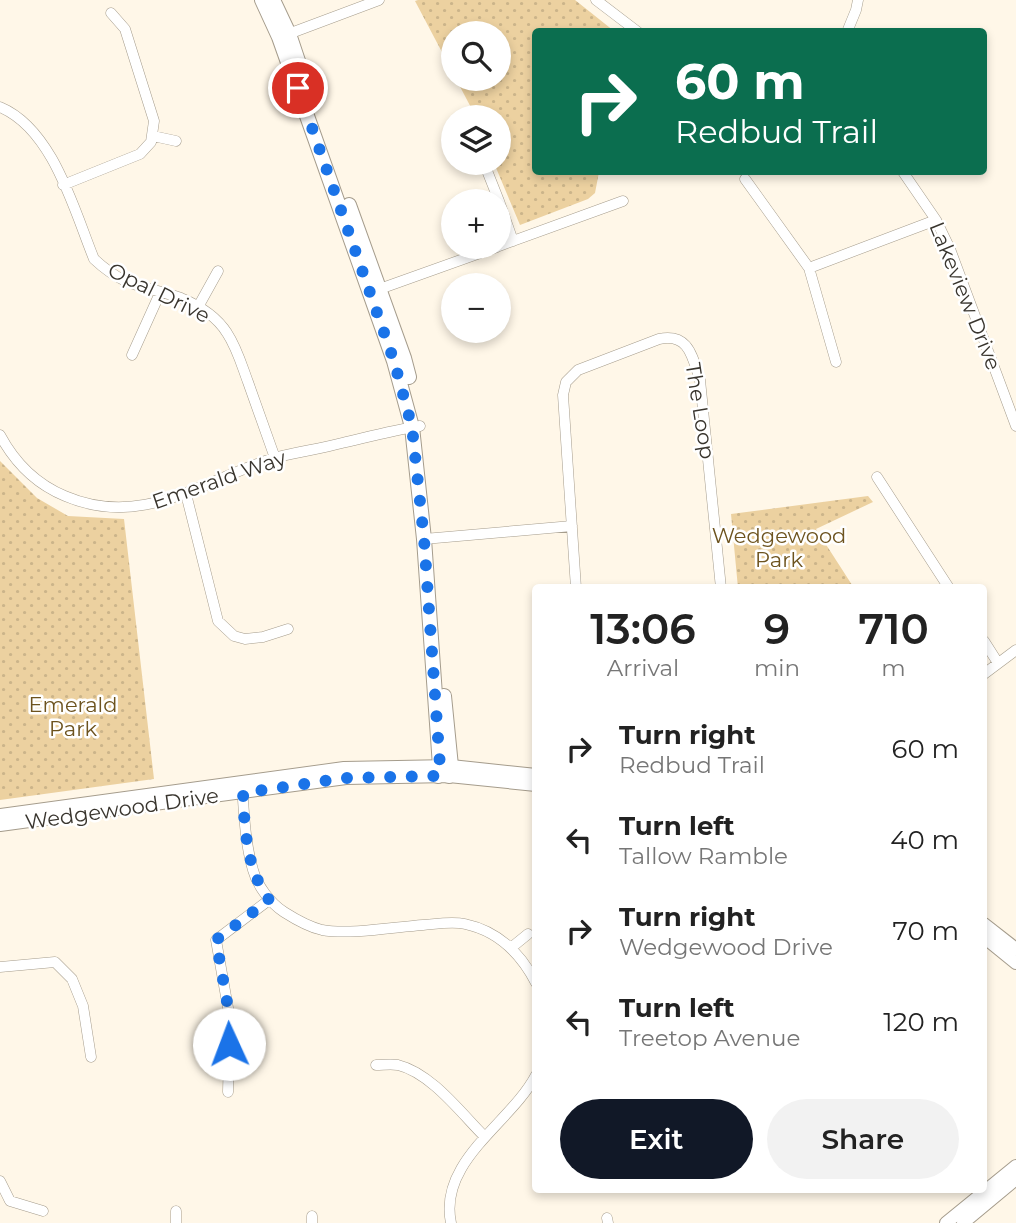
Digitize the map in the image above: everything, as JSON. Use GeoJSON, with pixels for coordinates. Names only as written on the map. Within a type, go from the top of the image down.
{"type":"FeatureCollection","features":[{"type":"Feature","properties":{"kind":"main road"},"geometry":{"type":"LineString","coordinates":[[262,0],[284,36]]}},
{"type":"Feature","properties":{"kind":"main road"},"geometry":{"type":"LineString","coordinates":[[273,0],[375,290],[404,358],[416,426],[428,538],[444,771]]}},
{"type":"Feature","properties":{"kind":"street"},"geometry":{"type":"LineString","coordinates":[[284,36],[379,0]]}},
{"type":"Feature","properties":{"kind":"street"},"geometry":{"type":"LineString","coordinates":[[596,0],[633,28]]}},
{"type":"Feature","properties":{"kind":"street"},"geometry":{"type":"LineString","coordinates":[[849,28],[858,0]]}},
{"type":"Feature","properties":{"kind":"street"},"geometry":{"type":"LineString","coordinates":[[63,185],[140,154],[153,136],[154,121],[125,29],[111,13]]}},
{"type":"Feature","properties":{"kind":"street","name":"Opal Drive"},"geometry":{"type":"LineString","coordinates":[[0,107],[27,125],[43,142],[94,259],[110,274],[137,287],[180,298],[198,307],[216,320],[228,334],[239,357],[275,458]]}},
{"type":"Feature","properties":{"kind":"street"},"geometry":{"type":"LineString","coordinates":[[153,136],[176,141]]}},
{"type":"Feature","properties":{"kind":"street","name":"Lakeview Drive"},"geometry":{"type":"LineString","coordinates":[[905,175],[936,220],[950,249],[1016,426]]}},
{"type":"Feature","properties":{"kind":"street"},"geometry":{"type":"LineString","coordinates":[[745,179],[809,268],[836,362]]}},
{"type":"Feature","properties":{"kind":"street"},"geometry":{"type":"LineString","coordinates":[[511,235],[513,241],[623,201]]}},
{"type":"Feature","properties":{"kind":"street"},"geometry":{"type":"LineString","coordinates":[[809,268],[936,220]]}},
{"type":"Feature","properties":{"kind":"street"},"geometry":{"type":"LineString","coordinates":[[375,290],[462,259]]}},
{"type":"Feature","properties":{"kind":"street"},"geometry":{"type":"LineString","coordinates":[[198,307],[218,271]]}},
{"type":"Feature","properties":{"kind":"street"},"geometry":{"type":"LineString","coordinates":[[132,355],[160,293]]}},
{"type":"Feature","properties":{"kind":"street","name":"The Loop"},"geometry":{"type":"LineString","coordinates":[[576,584],[563,395],[566,382],[578,370],[670,337],[690,350],[699,380],[721,584]]}},
{"type":"Feature","properties":{"kind":"street","name":"Emerald Way"},"geometry":{"type":"LineString","coordinates":[[0,435],[34,479],[52,490],[98,507],[128,508],[150,505],[186,494],[275,458],[416,426]]}},
{"type":"Feature","properties":{"kind":"street"},"geometry":{"type":"LineString","coordinates":[[877,477],[946,584]]}},
{"type":"Feature","properties":{"kind":"street"},"geometry":{"type":"LineString","coordinates":[[186,494],[218,621],[233,636],[245,639],[263,637],[288,629]]}},
{"type":"Feature","properties":{"kind":"street"},"geometry":{"type":"LineString","coordinates":[[428,538],[572,526]]}},
{"type":"Feature","properties":{"kind":"street"},"geometry":{"type":"LineString","coordinates":[[987,645],[998,663]]}},
{"type":"Feature","properties":{"kind":"street"},"geometry":{"type":"LineString","coordinates":[[987,672],[1016,650]]}},
{"type":"Feature","properties":{"kind":"street","name":"Wedgewood Drive"},"geometry":{"type":"LineString","coordinates":[[444,771],[532,784]]}},
{"type":"Feature","properties":{"kind":"street","name":"Wedgewood Drive"},"geometry":{"type":"LineString","coordinates":[[0,815],[345,778],[444,771],[532,775]]}},
{"type":"Feature","properties":{"kind":"street"},"geometry":{"type":"LineString","coordinates":[[242,787],[245,831],[253,872],[269,900],[293,918],[321,930],[339,931],[444,923],[465,924],[488,932],[512,947],[532,976]]}},
{"type":"Feature","properties":{"kind":"street","name":"Wedgewood Drive"},"geometry":{"type":"LineString","coordinates":[[0,825],[242,787]]}},
{"type":"Feature","properties":{"kind":"street"},"geometry":{"type":"LineString","coordinates":[[228,1092],[230,1019],[216,940],[269,900]]}},
{"type":"Feature","properties":{"kind":"street"},"geometry":{"type":"LineString","coordinates":[[987,927],[1014,953]]}},
{"type":"Feature","properties":{"kind":"street"},"geometry":{"type":"LineString","coordinates":[[512,947],[528,934]]}},
{"type":"Feature","properties":{"kind":"street"},"geometry":{"type":"LineString","coordinates":[[987,939],[1014,953]]}},
{"type":"Feature","properties":{"kind":"street"},"geometry":{"type":"LineString","coordinates":[[0,967],[54,962],[72,979],[83,1006],[91,1057]]}},
{"type":"Feature","properties":{"kind":"street"},"geometry":{"type":"LineString","coordinates":[[376,1065],[396,1065],[429,1080],[484,1136]]}},
{"type":"Feature","properties":{"kind":"street"},"geometry":{"type":"LineString","coordinates":[[451,1223],[451,1194],[461,1169],[484,1136],[526,1093],[532,1082]]}},
{"type":"Feature","properties":{"kind":"street"},"geometry":{"type":"LineString","coordinates":[[987,1190],[1016,1166]]}},
{"type":"Feature","properties":{"kind":"street"},"geometry":{"type":"LineString","coordinates":[[963,1223],[1016,1180]]}},
{"type":"Feature","properties":{"kind":"street"},"geometry":{"type":"LineString","coordinates":[[0,1181],[10,1200],[43,1211]]}},
{"type":"Feature","properties":{"kind":"street"},"geometry":{"type":"LineString","coordinates":[[946,1223],[983,1193]]}},
{"type":"Feature","properties":{"kind":"street"},"geometry":{"type":"LineString","coordinates":[[176,1211],[176,1223]]}},
{"type":"Feature","properties":{"kind":"green space"},"geometry":{"type":"Polygon","coordinates":[[[575,0],[610,28],[532,28],[532,175],[598,175],[595,193],[588,199],[520,225],[511,204],[511,189],[505,189],[499,175],[511,175],[511,105],[470,105],[462,91],[511,91],[511,21],[441,21],[441,50],[415,1],[575,0]]]}},
{"type":"Feature","properties":{"kind":"green space","name":"Emerald Park"},"geometry":{"type":"Polygon","coordinates":[[[0,461],[37,498],[68,516],[124,519],[154,779],[0,800],[0,461]]]}},
{"type":"Feature","properties":{"kind":"green space","name":"Wedgewood Park"},"geometry":{"type":"Polygon","coordinates":[[[868,496],[873,502],[816,529],[851,584],[738,584],[731,514],[868,496]]]}},
{"type":"Feature","properties":{"kind":"route"},"geometry":{"type":"LineString","coordinates":[[229,1044],[230,1019],[216,940],[269,900],[253,872],[245,831],[243,793],[345,778],[438,776],[440,766],[424,539],[412,427],[394,361],[298,88]]}}]}
